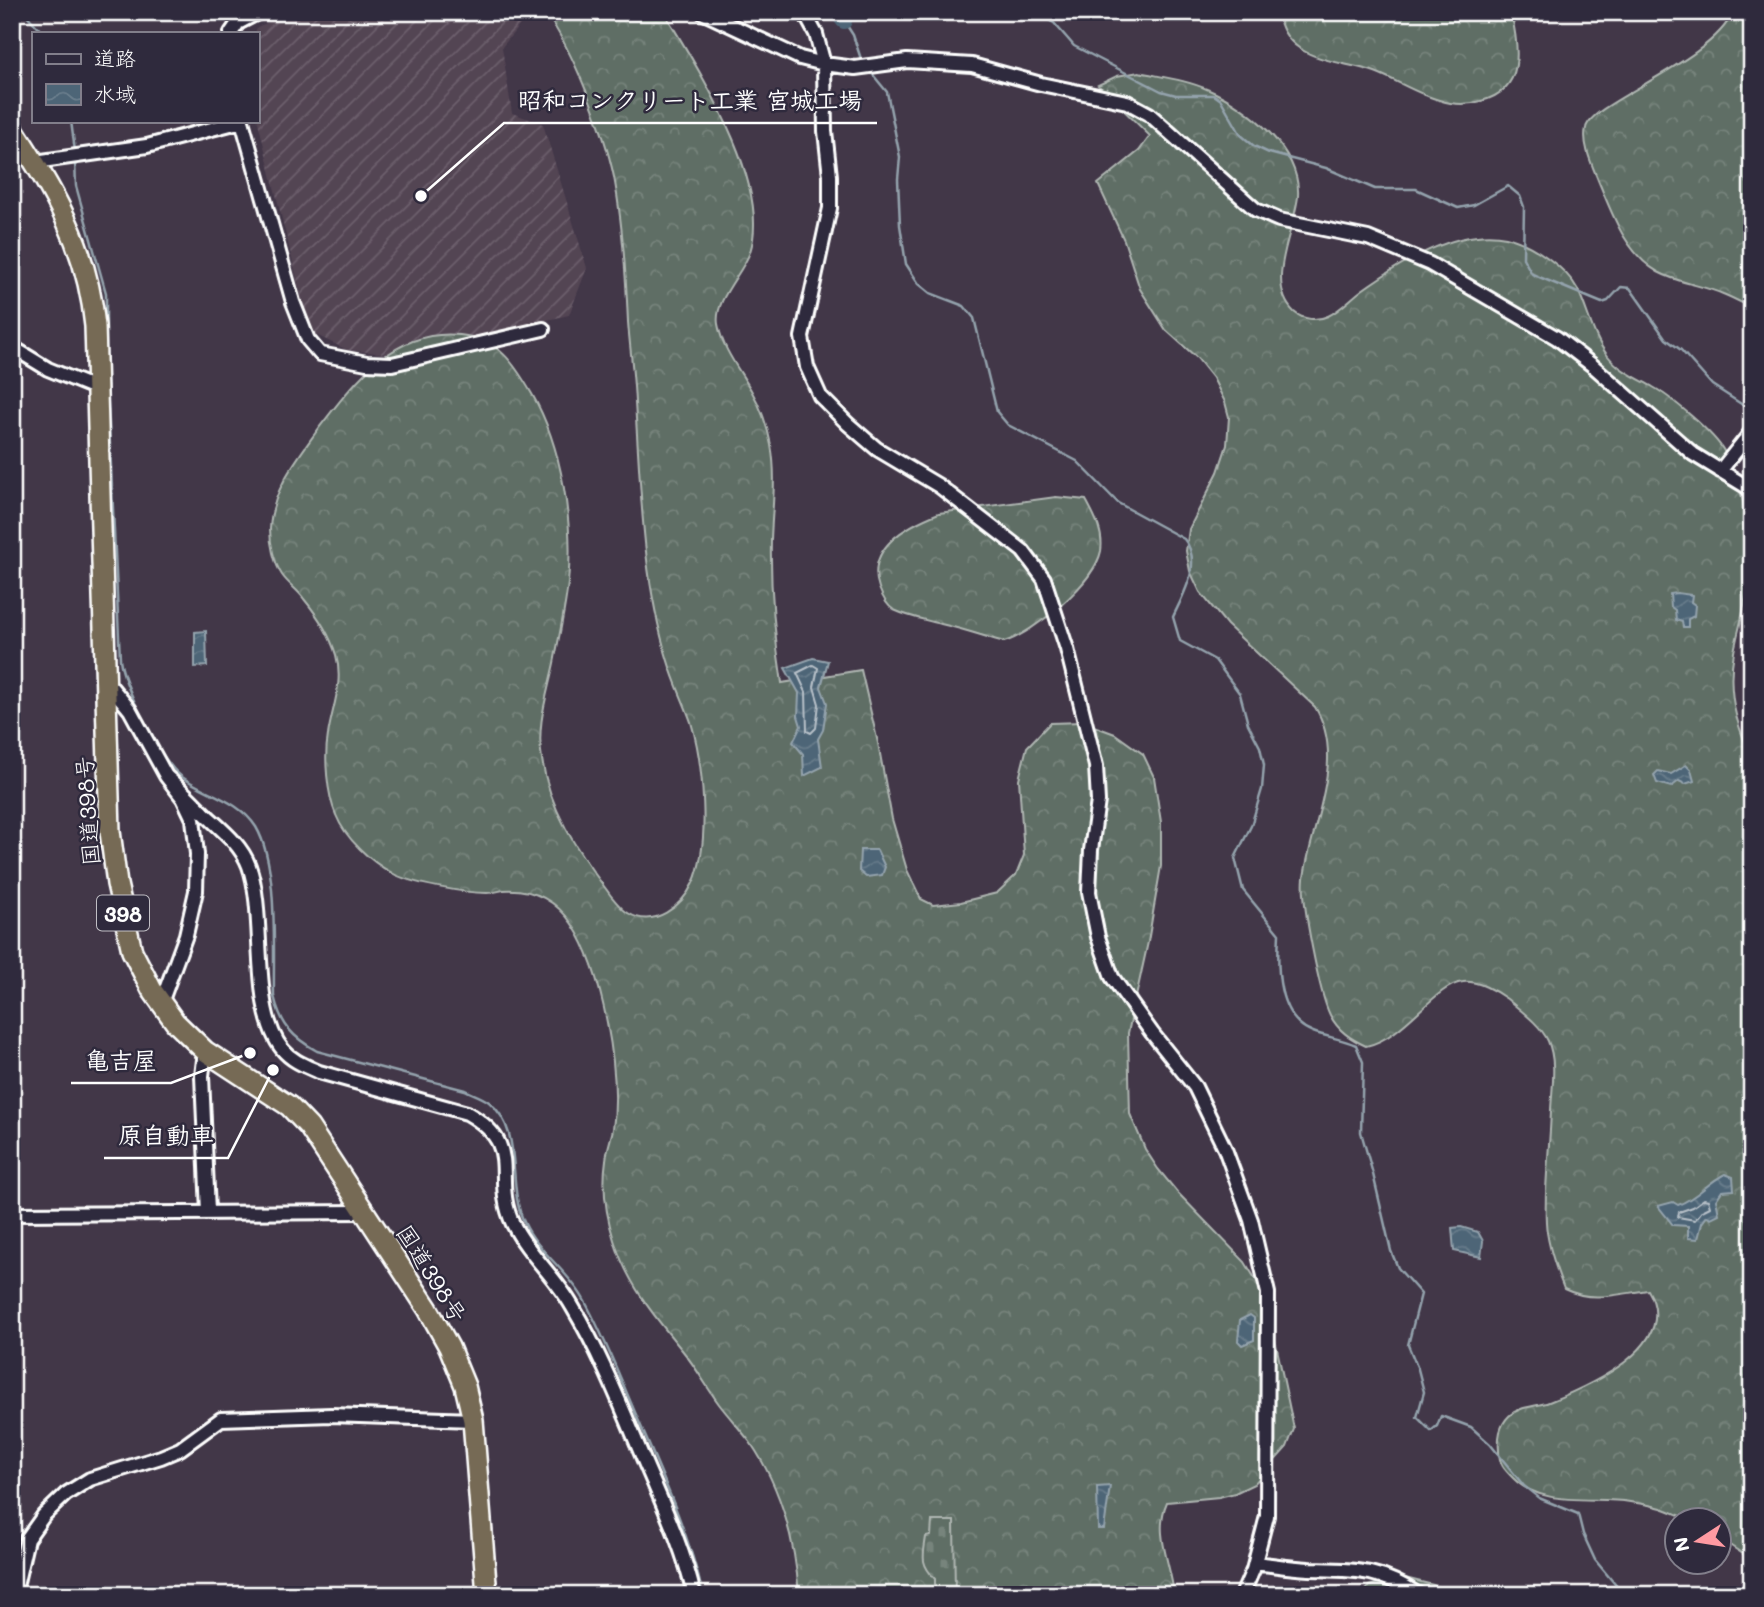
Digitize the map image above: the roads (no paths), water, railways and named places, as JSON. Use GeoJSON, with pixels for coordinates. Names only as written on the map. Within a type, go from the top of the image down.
{"type":"FeatureCollection","features":[{"type":"Feature","properties":{"kind":"highway","name":"国道398号"},"geometry":{"type":"LineString","coordinates":[[12,127],[66,218],[84,264],[91,293],[97,388],[110,831],[117,884],[132,951],[152,990],[175,1022],[205,1051],[289,1106],[309,1126],[428,1308],[449,1347],[465,1386],[473,1420],[487,1595]]}},
{"type":"Feature","properties":{"kind":"street"},"geometry":{"type":"LineString","coordinates":[[232,32],[238,23],[259,12]]}},
{"type":"Feature","properties":{"kind":"street"},"geometry":{"type":"LineString","coordinates":[[702,12],[800,58],[824,64],[865,66],[907,61],[972,65],[1041,84],[1127,102],[1149,114],[1256,210],[1279,220],[1368,237],[1430,264],[1557,338],[1592,365],[1693,454],[1752,490]]}},
{"type":"Feature","properties":{"kind":"street"},"geometry":{"type":"LineString","coordinates":[[804,12],[816,34],[824,64],[830,208],[802,338],[807,367],[820,396],[848,424],[877,449],[939,486],[1023,551],[1044,579],[1067,649],[1096,766],[1098,801],[1091,850],[1089,892],[1098,937],[1112,977],[1195,1087],[1219,1137],[1251,1220],[1268,1293],[1267,1516],[1255,1563],[1242,1595]]}},
{"type":"Feature","properties":{"kind":"street"},"geometry":{"type":"LineString","coordinates":[[35,162],[147,146],[238,122]]}},
{"type":"Feature","properties":{"kind":"street"},"geometry":{"type":"LineString","coordinates":[[242,122],[304,334],[320,354],[367,363],[392,364],[543,329]]}},
{"type":"Feature","properties":{"kind":"street"},"geometry":{"type":"LineString","coordinates":[[12,347],[48,369],[97,388]]}},
{"type":"Feature","properties":{"kind":"street"},"geometry":{"type":"LineString","coordinates":[[1720,471],[1751,433]]}},
{"type":"Feature","properties":{"kind":"street"},"geometry":{"type":"LineString","coordinates":[[104,679],[130,710],[193,819],[197,891],[187,934],[161,1003]]}},
{"type":"Feature","properties":{"kind":"street"},"geometry":{"type":"LineString","coordinates":[[166,776],[185,791],[232,839],[248,864],[257,904],[257,937],[263,993],[270,1026],[282,1050],[297,1062],[319,1072],[467,1113],[487,1127],[498,1140],[502,1150],[504,1188],[511,1220],[528,1249],[562,1288],[611,1381],[675,1534],[694,1595]]}},
{"type":"Feature","properties":{"kind":"street"},"geometry":{"type":"LineString","coordinates":[[205,1051],[202,1076],[208,1212]]}},
{"type":"Feature","properties":{"kind":"street"},"geometry":{"type":"LineString","coordinates":[[12,1214],[365,1212]]}},
{"type":"Feature","properties":{"kind":"street"},"geometry":{"type":"LineString","coordinates":[[14,1595],[27,1539],[44,1515],[66,1494],[90,1479],[180,1449],[221,1419],[331,1415],[473,1420]]}},
{"type":"Feature","properties":{"kind":"street"},"geometry":{"type":"LineString","coordinates":[[1255,1563],[1307,1569],[1366,1571],[1385,1576],[1419,1595]]}},
{"type":"Feature","properties":{"kind":"water"},"geometry":{"type":"Polygon","coordinates":[[[1670,594],[1692,595],[1694,616],[1688,619],[1688,627],[1683,627],[1682,622],[1676,620],[1675,610],[1671,607],[1670,594]]]}},
{"type":"Feature","properties":{"kind":"water"},"geometry":{"type":"Polygon","coordinates":[[[206,631],[207,666],[195,667],[195,632],[206,631]]]}},
{"type":"Feature","properties":{"kind":"water"},"geometry":{"type":"Polygon","coordinates":[[[813,658],[828,661],[821,687],[827,703],[823,730],[818,739],[822,767],[804,776],[803,754],[793,742],[801,726],[798,716],[799,693],[785,668],[813,658]]]}},
{"type":"Feature","properties":{"kind":"water"},"geometry":{"type":"Polygon","coordinates":[[[1686,765],[1691,770],[1694,781],[1685,784],[1679,781],[1671,787],[1657,783],[1654,775],[1658,771],[1671,774],[1686,765]]]}},
{"type":"Feature","properties":{"kind":"water"},"geometry":{"type":"Polygon","coordinates":[[[860,850],[877,850],[885,867],[882,875],[866,877],[859,871],[860,850]]]}},
{"type":"Feature","properties":{"kind":"water"},"geometry":{"type":"Polygon","coordinates":[[[1725,1174],[1733,1177],[1734,1190],[1722,1191],[1716,1200],[1719,1214],[1711,1218],[1707,1216],[1702,1223],[1698,1239],[1688,1238],[1688,1226],[1673,1225],[1658,1206],[1685,1202],[1725,1174]]]}},
{"type":"Feature","properties":{"kind":"water"},"geometry":{"type":"Polygon","coordinates":[[[1461,1227],[1478,1232],[1483,1241],[1481,1257],[1454,1251],[1452,1228],[1461,1227]]]}},
{"type":"Feature","properties":{"kind":"water"},"geometry":{"type":"Polygon","coordinates":[[[1250,1315],[1254,1318],[1254,1340],[1242,1345],[1238,1341],[1240,1320],[1250,1315]]]}},
{"type":"Feature","properties":{"kind":"water"},"geometry":{"type":"Polygon","coordinates":[[[1110,1486],[1104,1529],[1098,1529],[1097,1487],[1110,1486]]]}},
{"type":"Feature","properties":{"kind":"waterway"},"geometry":{"type":"LineString","coordinates":[[24,12],[42,32]]}},
{"type":"Feature","properties":{"kind":"waterway"},"geometry":{"type":"LineString","coordinates":[[837,12],[844,21]]}},
{"type":"Feature","properties":{"kind":"waterway"},"geometry":{"type":"LineString","coordinates":[[862,62],[853,35],[844,21],[863,12]]}},
{"type":"Feature","properties":{"kind":"waterway"},"geometry":{"type":"LineString","coordinates":[[1033,12],[1054,23],[1074,46],[1161,91],[1176,95],[1214,95],[1221,100],[1241,135],[1254,146],[1269,153],[1326,168],[1375,189],[1416,189],[1458,208],[1474,205],[1508,186],[1520,196],[1524,207],[1523,258],[1532,274],[1602,303],[1608,301],[1621,287],[1630,288],[1666,339],[1681,350],[1712,385],[1752,411]]}},
{"type":"Feature","properties":{"kind":"waterway"},"geometry":{"type":"LineString","coordinates":[[869,70],[887,92],[900,157],[900,225],[906,264],[919,284],[930,293],[964,306],[974,318],[997,412],[1008,425],[1077,461],[1118,503],[1184,539],[1189,548],[1192,558],[1190,578],[1173,617],[1180,641],[1215,660],[1240,694],[1264,765],[1262,789],[1251,826],[1235,858],[1243,890],[1279,934],[1281,990],[1292,1015],[1301,1025],[1313,1032],[1356,1045],[1363,1062],[1361,1132],[1391,1251],[1398,1268],[1421,1294],[1408,1345],[1424,1392],[1417,1417],[1431,1431],[1437,1426],[1441,1416],[1471,1427],[1490,1444],[1524,1486],[1539,1498],[1578,1514],[1583,1534],[1595,1560],[1624,1595]]}},
{"type":"Feature","properties":{"kind":"waterway"},"geometry":{"type":"LineString","coordinates":[[71,122],[75,151]]}},
{"type":"Feature","properties":{"kind":"waterway"},"geometry":{"type":"LineString","coordinates":[[75,161],[76,186],[106,293],[106,359],[120,659],[135,704],[173,769],[191,783],[241,810],[256,827],[263,844],[272,885],[274,996],[280,1015],[289,1029],[317,1051],[465,1090],[487,1100],[500,1114],[511,1143],[516,1191],[524,1222],[536,1242],[569,1278],[597,1325],[673,1501],[690,1547],[703,1595]]}},
{"type":"Feature","properties":{"kind":"place","name":"昭和コンクリート工業 宮城工場"},"geometry":{"type":"Point","coordinates":[421,196]}},
{"type":"Feature","properties":{"kind":"place","name":"亀吉屋"},"geometry":{"type":"Point","coordinates":[250,1053]}},
{"type":"Feature","properties":{"kind":"place","name":"原自動車"},"geometry":{"type":"Point","coordinates":[273,1070]}}]}
